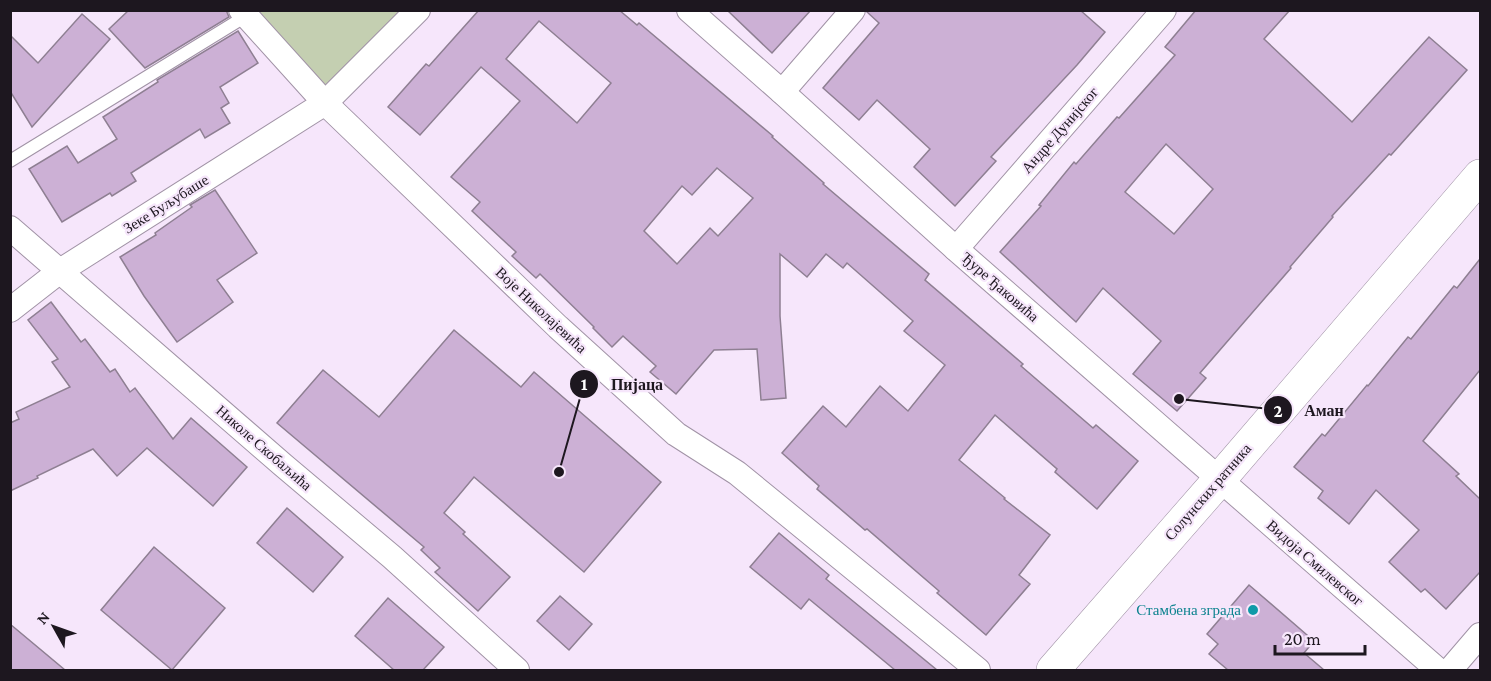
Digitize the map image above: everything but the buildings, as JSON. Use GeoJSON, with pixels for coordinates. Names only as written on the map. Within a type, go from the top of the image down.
{"type":"FeatureCollection","features":[{"type":"Feature","properties":{"kind":"main road","name":"Солунских ратника"},"geometry":{"type":"LineString","coordinates":[[1053,670],[1480,176]]}},
{"type":"Feature","properties":{"kind":"street","name":"Зеке Буљубаше"},"geometry":{"type":"LineString","coordinates":[[10,310],[60,271],[325,103],[418,10]]}},
{"type":"Feature","properties":{"kind":"street","name":"Ђуре Ђаковића"},"geometry":{"type":"LineString","coordinates":[[689,10],[1219,480]]}},
{"type":"Feature","properties":{"kind":"street"},"geometry":{"type":"LineString","coordinates":[[782,92],[853,10]]}},
{"type":"Feature","properties":{"kind":"street","name":"Андре Дунијског"},"geometry":{"type":"LineString","coordinates":[[956,249],[1164,10]]}},
{"type":"Feature","properties":{"kind":"street","name":"Воје Николајевића"},"geometry":{"type":"LineString","coordinates":[[244,13],[325,103],[558,327],[676,434],[737,473],[978,670]]}},
{"type":"Feature","properties":{"kind":"street","name":"Николе Скобаљића"},"geometry":{"type":"LineString","coordinates":[[10,228],[392,558],[517,670]]}},
{"type":"Feature","properties":{"kind":"street","name":"Видоја Смилевског"},"geometry":{"type":"LineString","coordinates":[[1219,480],[1438,670]]}},
{"type":"Feature","properties":{"kind":"street"},"geometry":{"type":"LineString","coordinates":[[1450,670],[1480,635]]}},
{"type":"Feature","properties":{"kind":"lane"},"geometry":{"type":"LineString","coordinates":[[10,161],[244,13]]}},
{"type":"Feature","properties":{"kind":"green space"},"geometry":{"type":"Polygon","coordinates":[[[249,11],[417,11],[325,103],[249,11]]]}},
{"type":"Feature","properties":{"kind":"place","name":"Аман"},"geometry":{"type":"Point","coordinates":[1179,399]}},
{"type":"Feature","properties":{"kind":"place","name":"Пијаца"},"geometry":{"type":"Point","coordinates":[559,472]}},
{"type":"Feature","properties":{"kind":"place","name":"Стамбена зграда"},"geometry":{"type":"Point","coordinates":[1253,610]}}]}
